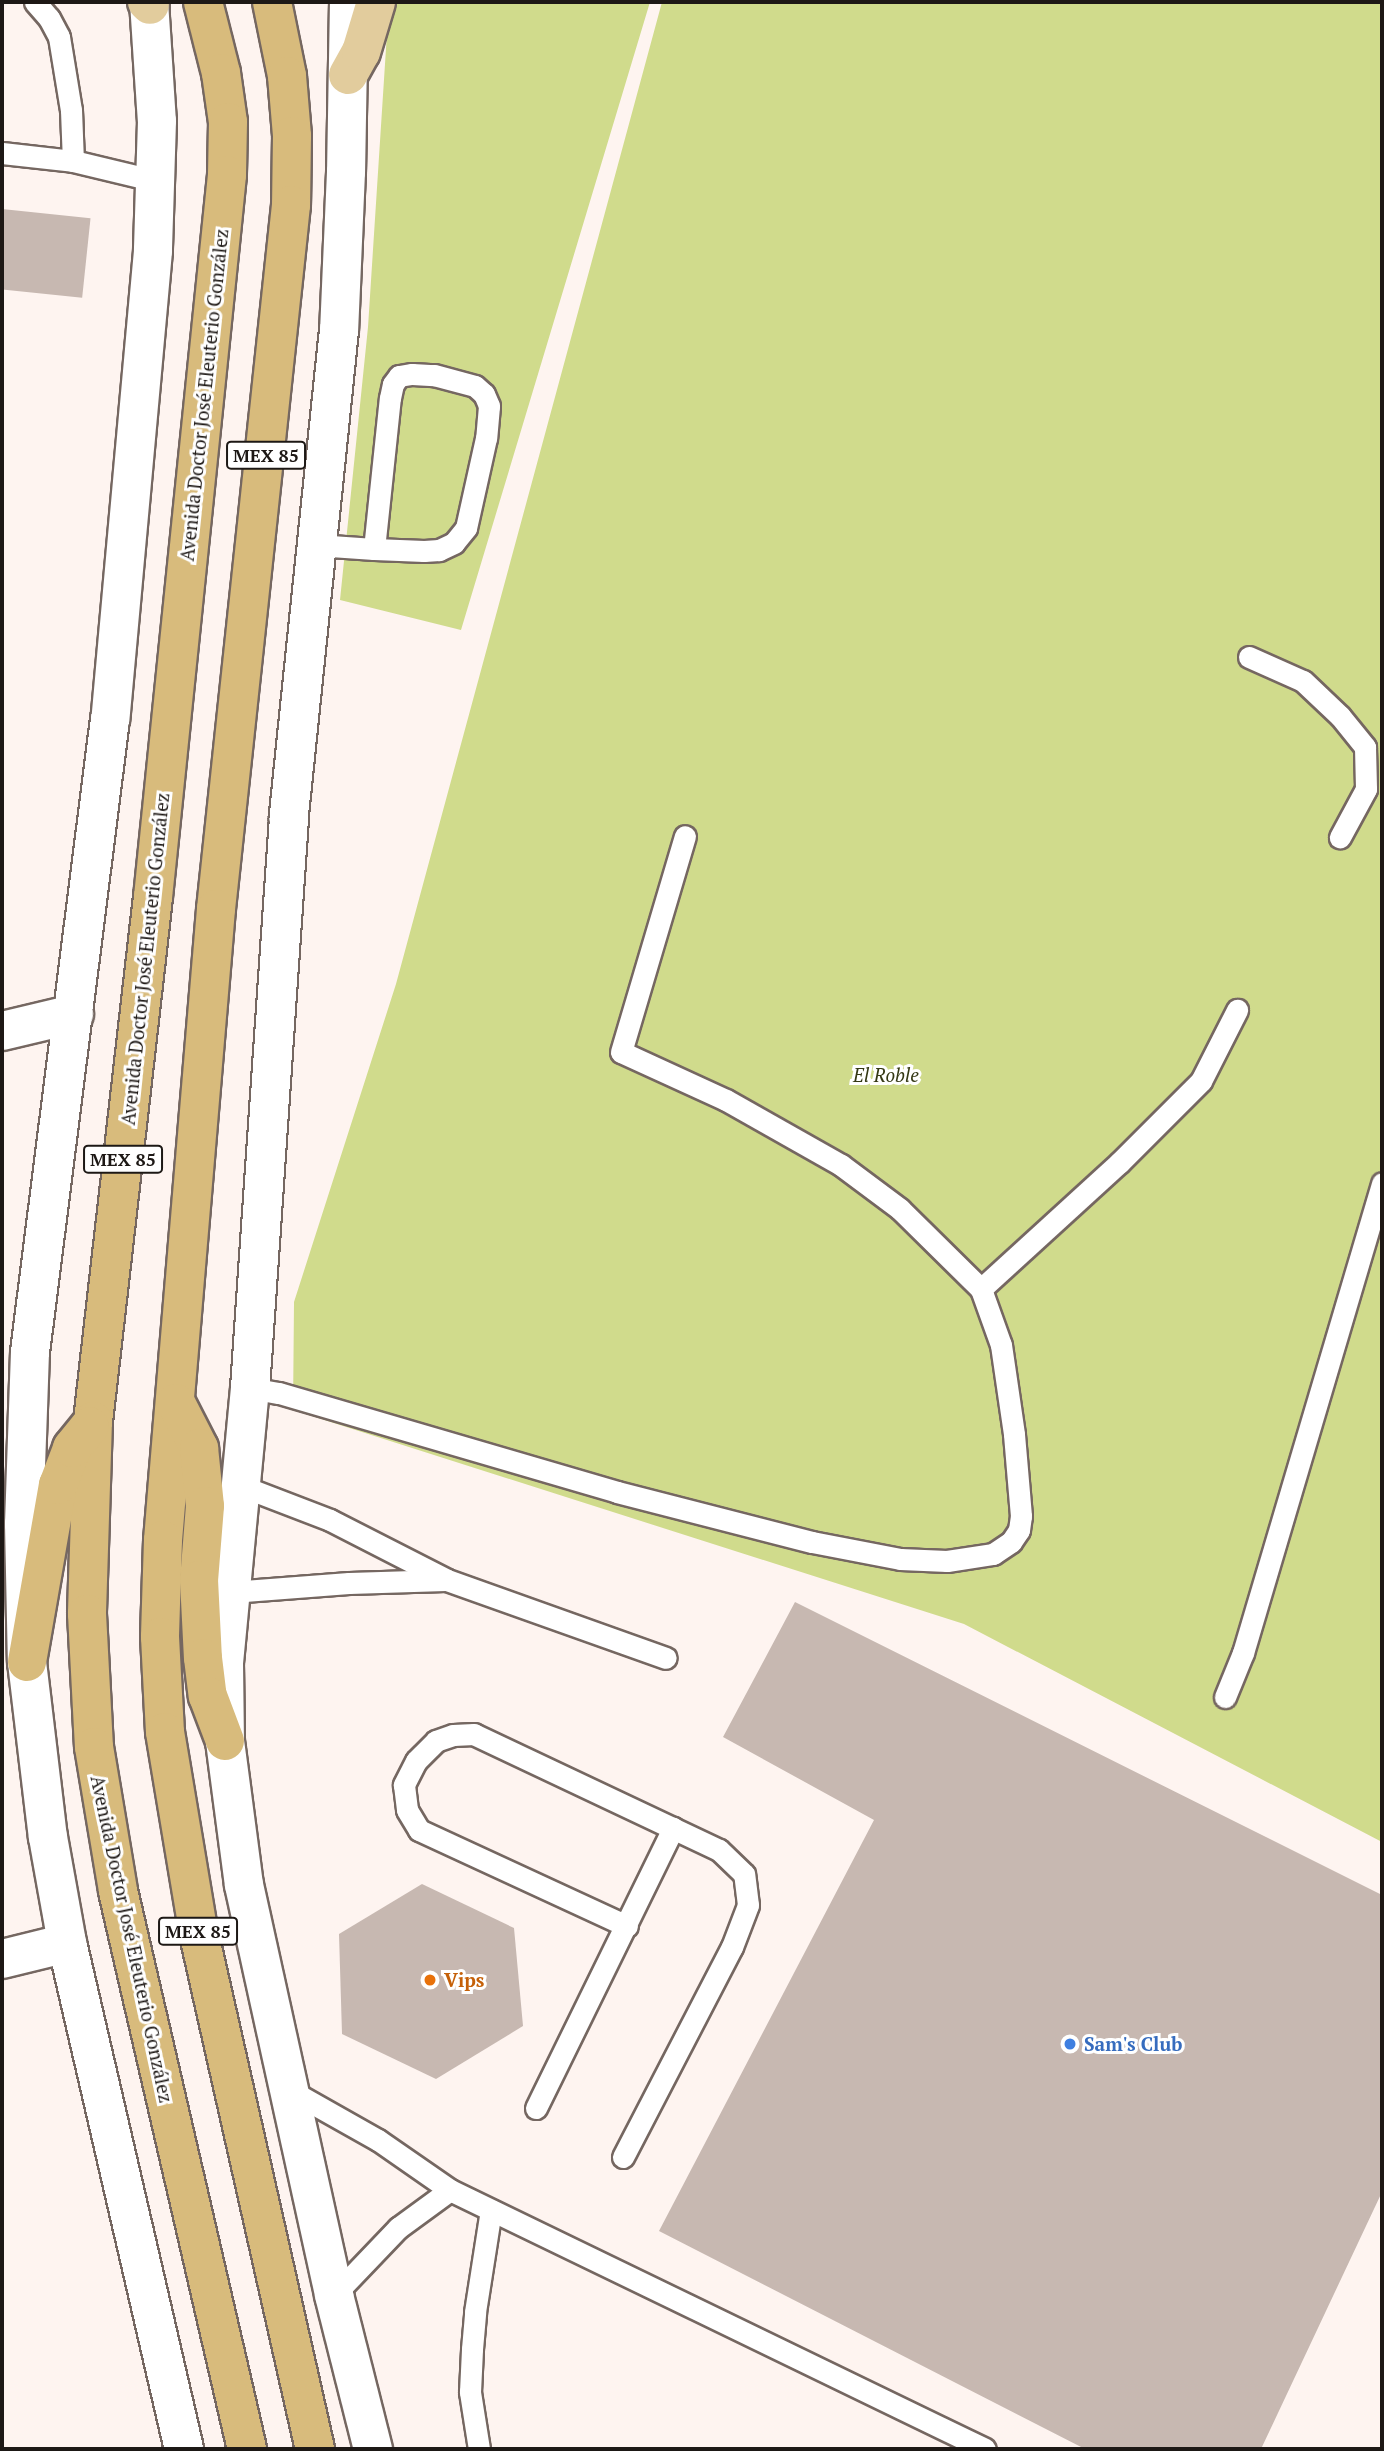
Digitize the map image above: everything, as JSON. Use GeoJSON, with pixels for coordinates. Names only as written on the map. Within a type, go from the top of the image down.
{"type":"FeatureCollection","features":[{"type":"Feature","properties":{"kind":"highway","name":"Avenida Doctor José Eleuterio González"},"geometry":{"type":"LineString","coordinates":[[203,2],[228,122],[227,175],[153,897],[93,1421],[87,1614],[89,1689],[100,1782],[118,1891],[247,2449]]}},
{"type":"Feature","properties":{"kind":"highway","name":"MEX 85"},"geometry":{"type":"LineString","coordinates":[[272,2],[287,76],[292,136],[291,205],[216,909],[162,1554],[160,1637],[165,1732],[188,1877],[225,2060],[315,2449]]}},
{"type":"Feature","properties":{"kind":"highway"},"geometry":{"type":"LineString","coordinates":[[176,1403],[199,1448],[205,1506],[200,1580],[203,1658],[208,1696],[225,1741]]}},
{"type":"Feature","properties":{"kind":"highway"},"geometry":{"type":"LineString","coordinates":[[27,1662],[58,1485],[72,1448],[93,1421]]}},
{"type":"Feature","properties":{"kind":"main road"},"geometry":{"type":"LineString","coordinates":[[348,75],[361,52],[352,4]]}},
{"type":"Feature","properties":{"kind":"street"},"geometry":{"type":"LineString","coordinates":[[156,8],[157,121],[153,251],[110,719],[30,1352],[24,1524],[27,1662],[48,1836],[67,1943],[184,2449]]}},
{"type":"Feature","properties":{"kind":"street"},"geometry":{"type":"LineString","coordinates":[[348,75],[339,330],[289,818],[250,1388],[224,1663],[225,1741],[244,1885],[334,2295],[373,2449]]}},
{"type":"Feature","properties":{"kind":"street"},"geometry":{"type":"LineString","coordinates":[[2,1031],[74,1014]]}},
{"type":"Feature","properties":{"kind":"street"},"geometry":{"type":"LineString","coordinates":[[2,1959],[67,1943]]}},
{"type":"Feature","properties":{"kind":"lane"},"geometry":{"type":"LineString","coordinates":[[35,2],[49,18],[59,37],[71,110],[73,161]]}},
{"type":"Feature","properties":{"kind":"lane"},"geometry":{"type":"LineString","coordinates":[[2,153],[73,161],[156,181]]}},
{"type":"Feature","properties":{"kind":"lane"},"geometry":{"type":"LineString","coordinates":[[316,545],[374,549],[439,550],[454,543],[466,528],[490,418],[484,394],[475,386],[434,375],[412,374],[400,376],[393,384],[374,549]]}},
{"type":"Feature","properties":{"kind":"lane"},"geometry":{"type":"LineString","coordinates":[[1249,657],[1303,681],[1340,716],[1365,747],[1366,789],[1340,837]]}},
{"type":"Feature","properties":{"kind":"lane"},"geometry":{"type":"LineString","coordinates":[[250,1388],[279,1393],[617,1492],[812,1542],[900,1559],[947,1561],[993,1554],[1011,1542],[1019,1530],[1021,1516],[1014,1434],[1001,1345],[981,1289],[900,1209],[841,1165],[726,1100],[621,1052],[685,836]]}},
{"type":"Feature","properties":{"kind":"lane"},"geometry":{"type":"LineString","coordinates":[[981,1289],[1119,1163],[1201,1082],[1237,1010]]}},
{"type":"Feature","properties":{"kind":"lane"},"geometry":{"type":"LineString","coordinates":[[1225,1697],[1243,1653],[1382,1183]]}},
{"type":"Feature","properties":{"kind":"lane"},"geometry":{"type":"LineString","coordinates":[[239,1485],[330,1520],[447,1580],[666,1658]]}},
{"type":"Feature","properties":{"kind":"lane"},"geometry":{"type":"LineString","coordinates":[[231,1592],[349,1583],[447,1580]]}},
{"type":"Feature","properties":{"kind":"lane"},"geometry":{"type":"LineString","coordinates":[[623,2157],[732,1947],[748,1906],[744,1874],[719,1850],[474,1734],[453,1735],[436,1741],[416,1760],[404,1785],[407,1810],[419,1830],[628,1926]]}},
{"type":"Feature","properties":{"kind":"lane"},"geometry":{"type":"LineString","coordinates":[[536,2108],[628,1926],[673,1828]]}},
{"type":"Feature","properties":{"kind":"lane"},"geometry":{"type":"LineString","coordinates":[[291,2091],[378,2140],[450,2190],[985,2449]]}},
{"type":"Feature","properties":{"kind":"lane"},"geometry":{"type":"LineString","coordinates":[[334,2295],[398,2228],[450,2190]]}},
{"type":"Feature","properties":{"kind":"lane"},"geometry":{"type":"LineString","coordinates":[[479,2449],[470,2392],[472,2349],[491,2210]]}},
{"type":"Feature","properties":{"kind":"green space"},"geometry":{"type":"Polygon","coordinates":[[[389,2],[650,2],[461,630],[340,600],[368,327],[389,2]]]}},
{"type":"Feature","properties":{"kind":"green space","name":"El Roble"},"geometry":{"type":"Polygon","coordinates":[[[662,2],[1382,2],[1382,1842],[964,1624],[293,1410],[294,1302],[396,984],[662,2]]]}},
{"type":"Feature","properties":{"kind":"building"},"geometry":{"type":"Polygon","coordinates":[[[2,209],[91,218],[82,298],[2,289],[2,209]]]}},
{"type":"Feature","properties":{"kind":"building","name":"Sam's Club"},"geometry":{"type":"Polygon","coordinates":[[[795,1602],[1382,1895],[1382,2192],[1261,2449],[1085,2449],[659,2231],[874,1820],[723,1737],[795,1602]]]}},
{"type":"Feature","properties":{"kind":"building","name":"Vips"},"geometry":{"type":"Polygon","coordinates":[[[422,1884],[514,1928],[523,2026],[436,2079],[342,2034],[339,1934],[422,1884]]]}},
{"type":"Feature","properties":{"kind":"place","name":"Vips"},"geometry":{"type":"Point","coordinates":[430,1980]}},
{"type":"Feature","properties":{"kind":"place","name":"Sam's Club"},"geometry":{"type":"Point","coordinates":[1070,2044]}}]}
